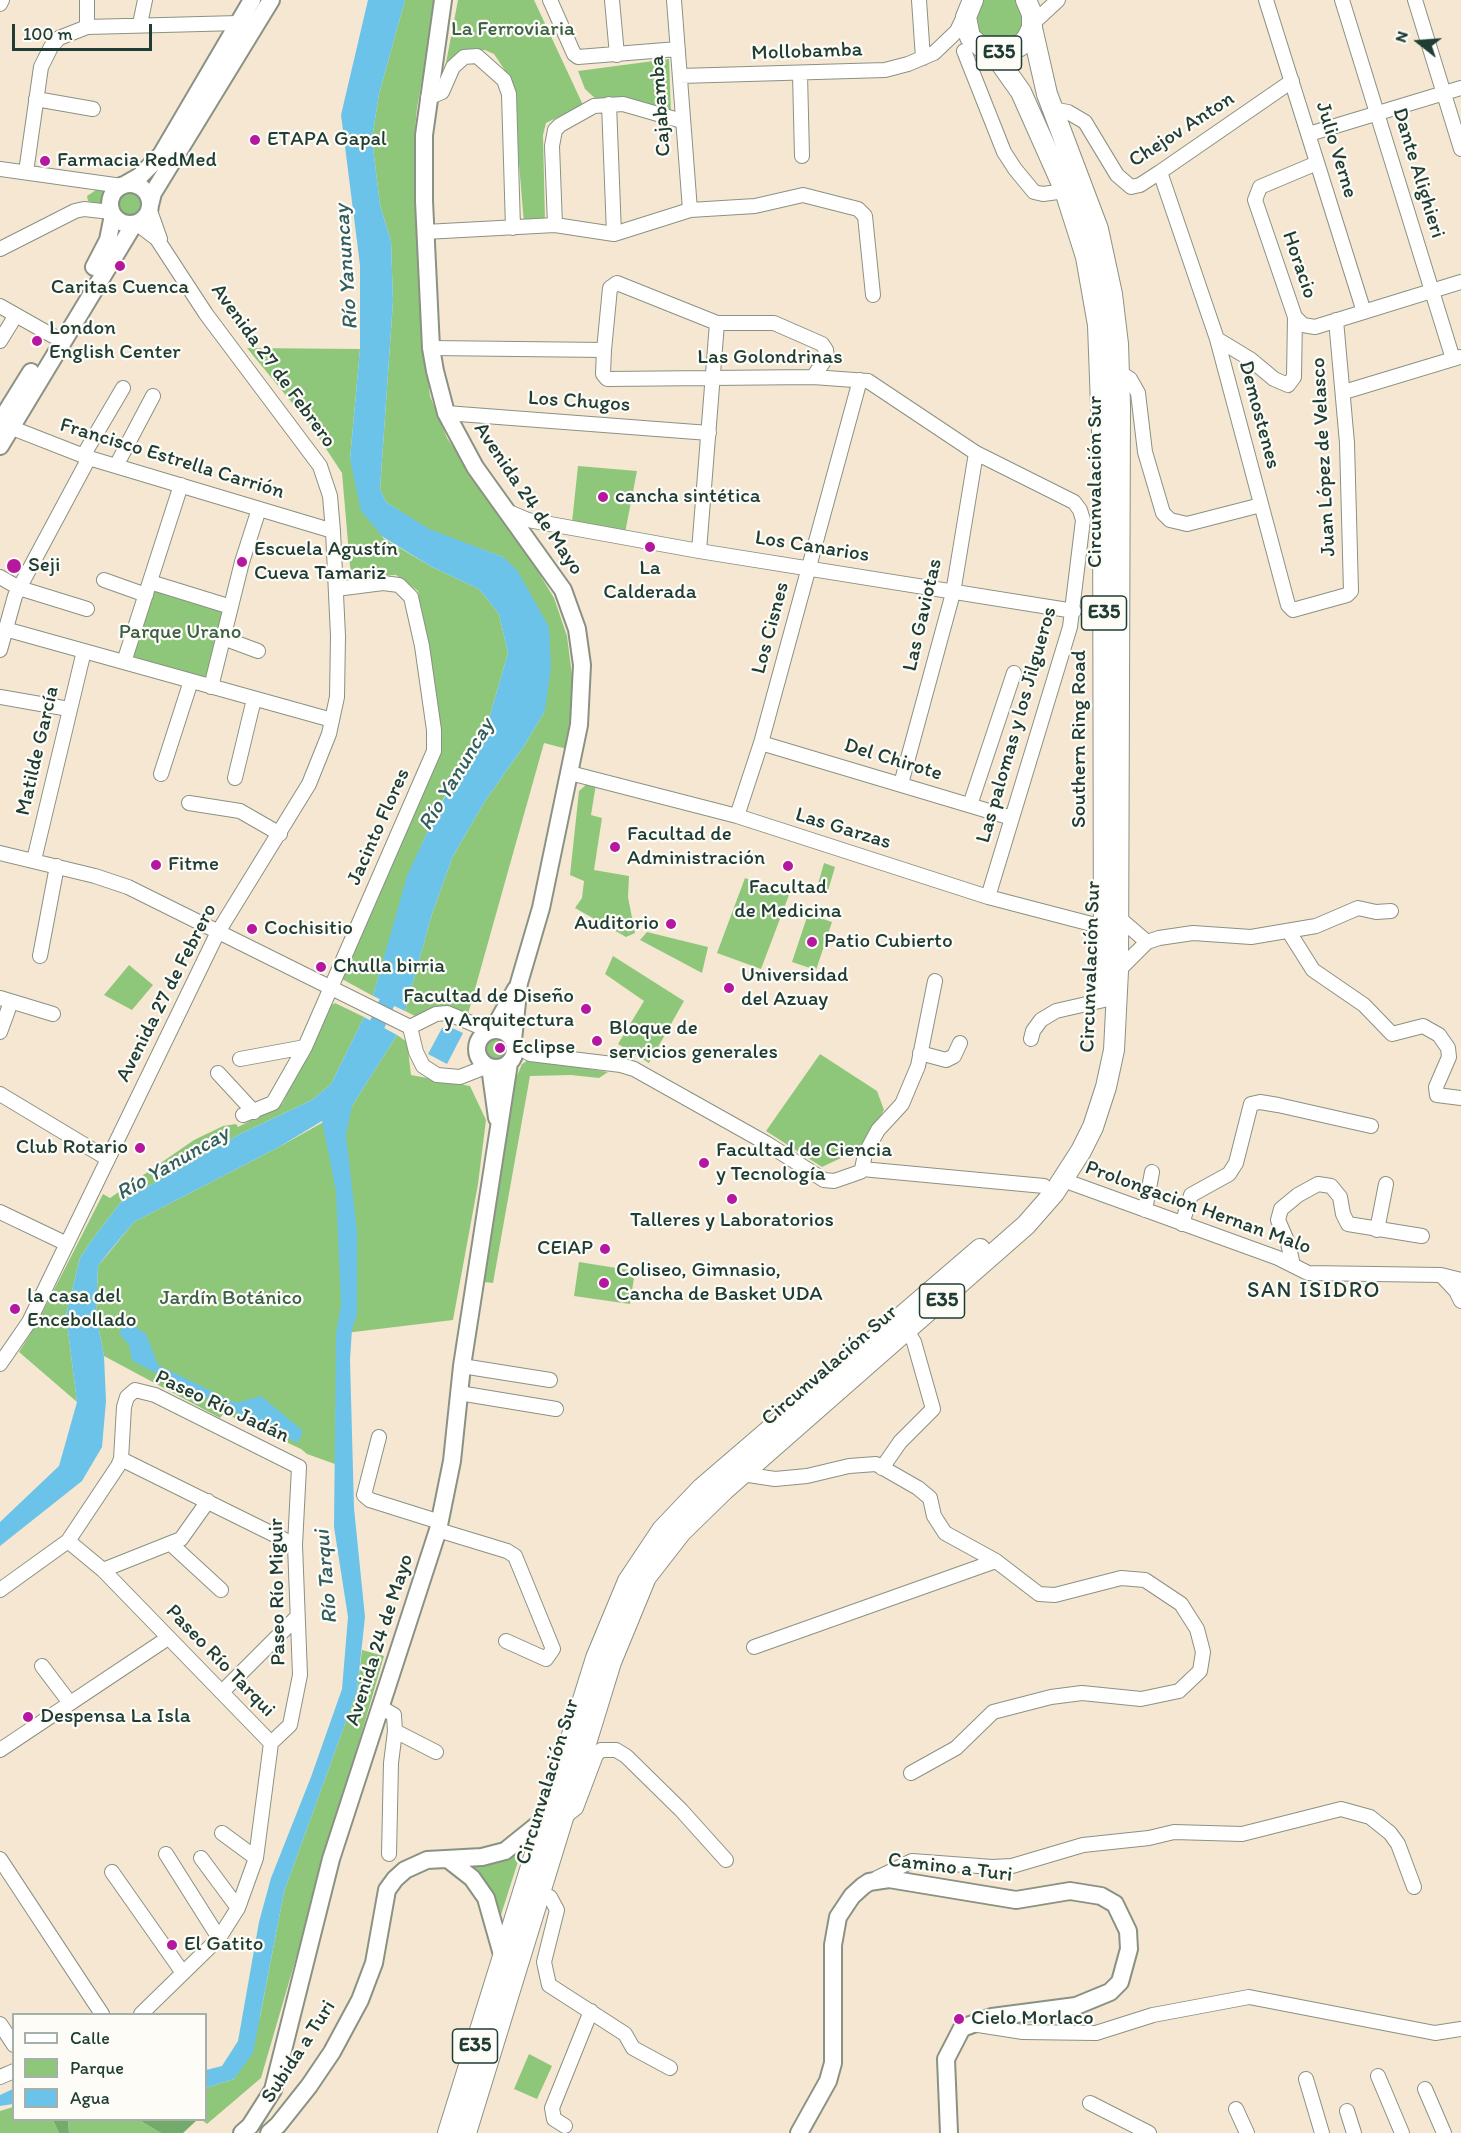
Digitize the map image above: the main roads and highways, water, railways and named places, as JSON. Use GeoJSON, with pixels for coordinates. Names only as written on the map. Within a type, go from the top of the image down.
{"type":"FeatureCollection","features":[{"type":"Feature","properties":{"kind":"highway","name":"E35"},"geometry":{"type":"LineString","coordinates":[[970,2],[966,17],[970,37],[987,51],[1000,53],[1020,46],[1032,26],[1032,14],[1026,0]]}},
{"type":"Feature","properties":{"kind":"highway","name":"Circunvalación Sur"},"geometry":{"type":"LineString","coordinates":[[448,2133],[502,1958],[611,1662],[646,1578],[681,1532],[742,1474],[1007,1243],[1044,1206],[1063,1180],[1093,1127],[1106,1087],[1114,1050],[1118,971],[1110,922],[1119,372],[1115,316],[1104,251],[1084,188],[1052,109],[1032,26]]}},
{"type":"Feature","properties":{"kind":"highway","name":"Southern Ring Road"},"geometry":{"type":"LineString","coordinates":[[987,51],[999,60],[1021,92],[1065,191],[1086,257],[1101,360],[1110,922],[1099,1060],[1086,1113],[1064,1158],[1044,1186]]}},
{"type":"Feature","properties":{"kind":"highway","name":"Circunvalación Sur"},"geometry":{"type":"LineString","coordinates":[[465,2133],[539,1892],[555,1816],[612,1616],[628,1581],[662,1530],[702,1488],[1005,1228],[1044,1186]]}},
{"type":"Feature","properties":{"kind":"main road"},"geometry":{"type":"LineString","coordinates":[[0,446],[3,425],[103,253],[112,214],[110,199],[124,185],[140,176],[161,154],[252,0]]}},
{"type":"Feature","properties":{"kind":"main road"},"geometry":{"type":"LineString","coordinates":[[3,425],[135,223],[145,217],[153,193],[271,0]]}},
{"type":"Feature","properties":{"kind":"main road","name":"Avenida 24 de Mayo"},"geometry":{"type":"LineString","coordinates":[[242,2133],[273,2090],[331,1859],[439,1526],[452,1461],[462,1366],[512,1052],[519,983],[541,908],[570,773],[581,702],[582,665],[577,629],[563,590],[475,467],[446,413],[431,348],[425,232],[424,135],[443,0]]}},
{"type":"Feature","properties":{"kind":"main road"},"geometry":{"type":"LineString","coordinates":[[124,185],[143,189],[149,206]]}},
{"type":"Feature","properties":{"kind":"main road"},"geometry":{"type":"LineString","coordinates":[[112,214],[122,223],[135,223]]}},
{"type":"Feature","properties":{"kind":"main road","name":"Avenida 24 de Mayo"},"geometry":{"type":"LineString","coordinates":[[491,1030],[519,983]]}},
{"type":"Feature","properties":{"kind":"main road"},"geometry":{"type":"LineString","coordinates":[[491,1030],[503,1031],[512,1052],[501,1068],[489,1067],[479,1057],[477,1048],[480,1039],[491,1030]]}},
{"type":"Feature","properties":{"kind":"main road","name":"Avenida 24 de Mayo"},"geometry":{"type":"LineString","coordinates":[[489,1067],[498,1143]]}},
{"type":"Feature","properties":{"kind":"main road","name":"Subida a Turi"},"geometry":{"type":"LineString","coordinates":[[268,2133],[332,2052],[360,2000],[374,1963],[387,1890],[405,1870],[416,1863],[427,1860],[488,1856],[504,1851],[555,1816]]}},
{"type":"Feature","properties":{"kind":"main road"},"geometry":{"type":"LineString","coordinates":[[449,1860],[472,1878],[486,1898],[502,1958]]}},
{"type":"Feature","properties":{"kind":"main road","name":"Camino a Turi"},"geometry":{"type":"LineString","coordinates":[[799,2133],[828,2081],[833,2063],[833,1945],[838,1917],[852,1896],[869,1882],[889,1879],[1016,1900],[1070,1891],[1086,1892],[1101,1896],[1115,1904],[1128,1931],[1129,1949],[1120,1982],[1110,1992],[1076,2006],[992,2017],[962,2028],[946,2059],[949,2133]]}},
{"type":"Feature","properties":{"kind":"main road"},"geometry":{"type":"LineString","coordinates":[[261,2109],[278,2113],[289,2109]]}},
{"type":"Feature","properties":{"kind":"water"},"geometry":{"type":"Polygon","coordinates":[[[368,0],[405,0],[379,94],[372,139],[380,205],[391,241],[393,301],[380,489],[386,502],[429,529],[503,557],[517,570],[549,627],[551,667],[545,711],[524,746],[485,801],[453,856],[432,914],[405,1011],[373,996],[407,876],[438,809],[488,722],[508,653],[499,614],[479,589],[432,567],[383,537],[361,511],[350,459],[360,349],[360,265],[341,115],[368,0]]]}},
{"type":"Feature","properties":{"kind":"water"},"geometry":{"type":"Polygon","coordinates":[[[364,1017],[397,1035],[352,1106],[346,1135],[357,1231],[357,1315],[352,1329],[350,1360],[354,1508],[365,1617],[357,1691],[284,1892],[253,2053],[234,2079],[207,2088],[207,2070],[222,2066],[238,2041],[259,1922],[271,1878],[311,1777],[342,1689],[348,1617],[334,1527],[336,1334],[341,1304],[336,1191],[322,1121],[279,1147],[134,1222],[108,1253],[98,1266],[96,1314],[104,1356],[106,1401],[102,1447],[82,1481],[0,1546],[0,1522],[59,1466],[77,1402],[66,1315],[80,1258],[91,1241],[121,1202],[240,1134],[312,1100],[331,1084],[364,1017]]]}},
{"type":"Feature","properties":{"kind":"water"},"geometry":{"type":"Polygon","coordinates":[[[448,1026],[463,1033],[447,1064],[428,1054],[442,1028],[448,1026]]]}},
{"type":"Feature","properties":{"kind":"water"},"geometry":{"type":"Polygon","coordinates":[[[127,1321],[146,1334],[158,1365],[236,1403],[261,1396],[303,1431],[298,1443],[132,1360],[129,1345],[119,1333],[127,1321]]]}},
{"type":"Feature","properties":{"kind":"water"},"geometry":{"type":"Polygon","coordinates":[[[12,2089],[12,2104],[0,2106],[0,2095],[12,2089]]]}},
{"type":"Feature","properties":{"kind":"waterway","name":"Río Yanuncay"},"geometry":{"type":"LineString","coordinates":[[369,1043],[396,982]]}},
{"type":"Feature","properties":{"kind":"place","name":"ETAPA Gapal"},"geometry":{"type":"Point","coordinates":[255,140]}},
{"type":"Feature","properties":{"kind":"place","name":"Farmacia RedMed"},"geometry":{"type":"Point","coordinates":[45,161]}},
{"type":"Feature","properties":{"kind":"place","name":"Caritas Cuenca"},"geometry":{"type":"Point","coordinates":[120,266]}},
{"type":"Feature","properties":{"kind":"place","name":"London English Center"},"geometry":{"type":"Point","coordinates":[37,341]}},
{"type":"Feature","properties":{"kind":"place","name":"cancha sintética"},"geometry":{"type":"Point","coordinates":[603,497]}},
{"type":"Feature","properties":{"kind":"place","name":"La Calderada"},"geometry":{"type":"Point","coordinates":[650,547]}},
{"type":"Feature","properties":{"kind":"place","name":"Escuela Agustín Cueva Tamariz"},"geometry":{"type":"Point","coordinates":[242,562]}},
{"type":"Feature","properties":{"kind":"place","name":"Seji"},"geometry":{"type":"Point","coordinates":[14,566]}},
{"type":"Feature","properties":{"kind":"place","name":"Facultad de Administración"},"geometry":{"type":"Point","coordinates":[615,847]}},
{"type":"Feature","properties":{"kind":"place","name":"Fitme"},"geometry":{"type":"Point","coordinates":[156,865]}},
{"type":"Feature","properties":{"kind":"place","name":"Facultad de Medicina"},"geometry":{"type":"Point","coordinates":[788,866]}},
{"type":"Feature","properties":{"kind":"place","name":"Auditorio"},"geometry":{"type":"Point","coordinates":[671,924]}},
{"type":"Feature","properties":{"kind":"place","name":"Cochisitio"},"geometry":{"type":"Point","coordinates":[252,929]}},
{"type":"Feature","properties":{"kind":"place","name":"Patio Cubierto"},"geometry":{"type":"Point","coordinates":[812,942]}},
{"type":"Feature","properties":{"kind":"place","name":"Chulla birria"},"geometry":{"type":"Point","coordinates":[321,967]}},
{"type":"Feature","properties":{"kind":"place","name":"Universidad del Azuay"},"geometry":{"type":"Point","coordinates":[729,988]}},
{"type":"Feature","properties":{"kind":"place","name":"Facultad de Diseño y Arquitectura"},"geometry":{"type":"Point","coordinates":[586,1009]}},
{"type":"Feature","properties":{"kind":"place","name":"Bloque de servicios generales"},"geometry":{"type":"Point","coordinates":[597,1041]}},
{"type":"Feature","properties":{"kind":"place","name":"Eclipse"},"geometry":{"type":"Point","coordinates":[500,1048]}},
{"type":"Feature","properties":{"kind":"place","name":"Club Rotario"},"geometry":{"type":"Point","coordinates":[140,1148]}},
{"type":"Feature","properties":{"kind":"place","name":"Facultad de Ciencia y Tecnología"},"geometry":{"type":"Point","coordinates":[704,1163]}},
{"type":"Feature","properties":{"kind":"place","name":"Talleres y Laboratorios"},"geometry":{"type":"Point","coordinates":[732,1199]}},
{"type":"Feature","properties":{"kind":"place","name":"CEIAP"},"geometry":{"type":"Point","coordinates":[605,1249]}},
{"type":"Feature","properties":{"kind":"place","name":"Coliseo, Gimnasio, Cancha de Basket UDA"},"geometry":{"type":"Point","coordinates":[604,1283]}},
{"type":"Feature","properties":{"kind":"place","name":"la casa del Encebollado"},"geometry":{"type":"Point","coordinates":[15,1309]}},
{"type":"Feature","properties":{"kind":"place","name":"Despensa La Isla"},"geometry":{"type":"Point","coordinates":[28,1717]}},
{"type":"Feature","properties":{"kind":"place","name":"El Gatito"},"geometry":{"type":"Point","coordinates":[172,1945]}},
{"type":"Feature","properties":{"kind":"place","name":"Cielo Morlaco"},"geometry":{"type":"Point","coordinates":[959,2019]}},
{"type":"Feature","properties":{"kind":"district","name":"SAN ISIDRO"},"geometry":{"type":"Point","coordinates":[1314,1291]}},
{"type":"Feature","properties":{"kind":"park label","name":"La Ferroviaria"},"geometry":{"type":"Point","coordinates":[513,30]}},
{"type":"Feature","properties":{"kind":"park label","name":"Parque Urano"},"geometry":{"type":"Point","coordinates":[180,633]}},
{"type":"Feature","properties":{"kind":"park label","name":"Jardín Botánico"},"geometry":{"type":"Point","coordinates":[231,1299]}},
{"type":"Feature","properties":{"kind":"water label","name":"Río Tarqui"},"geometry":{"type":"Point","coordinates":[327,1577]}}]}
